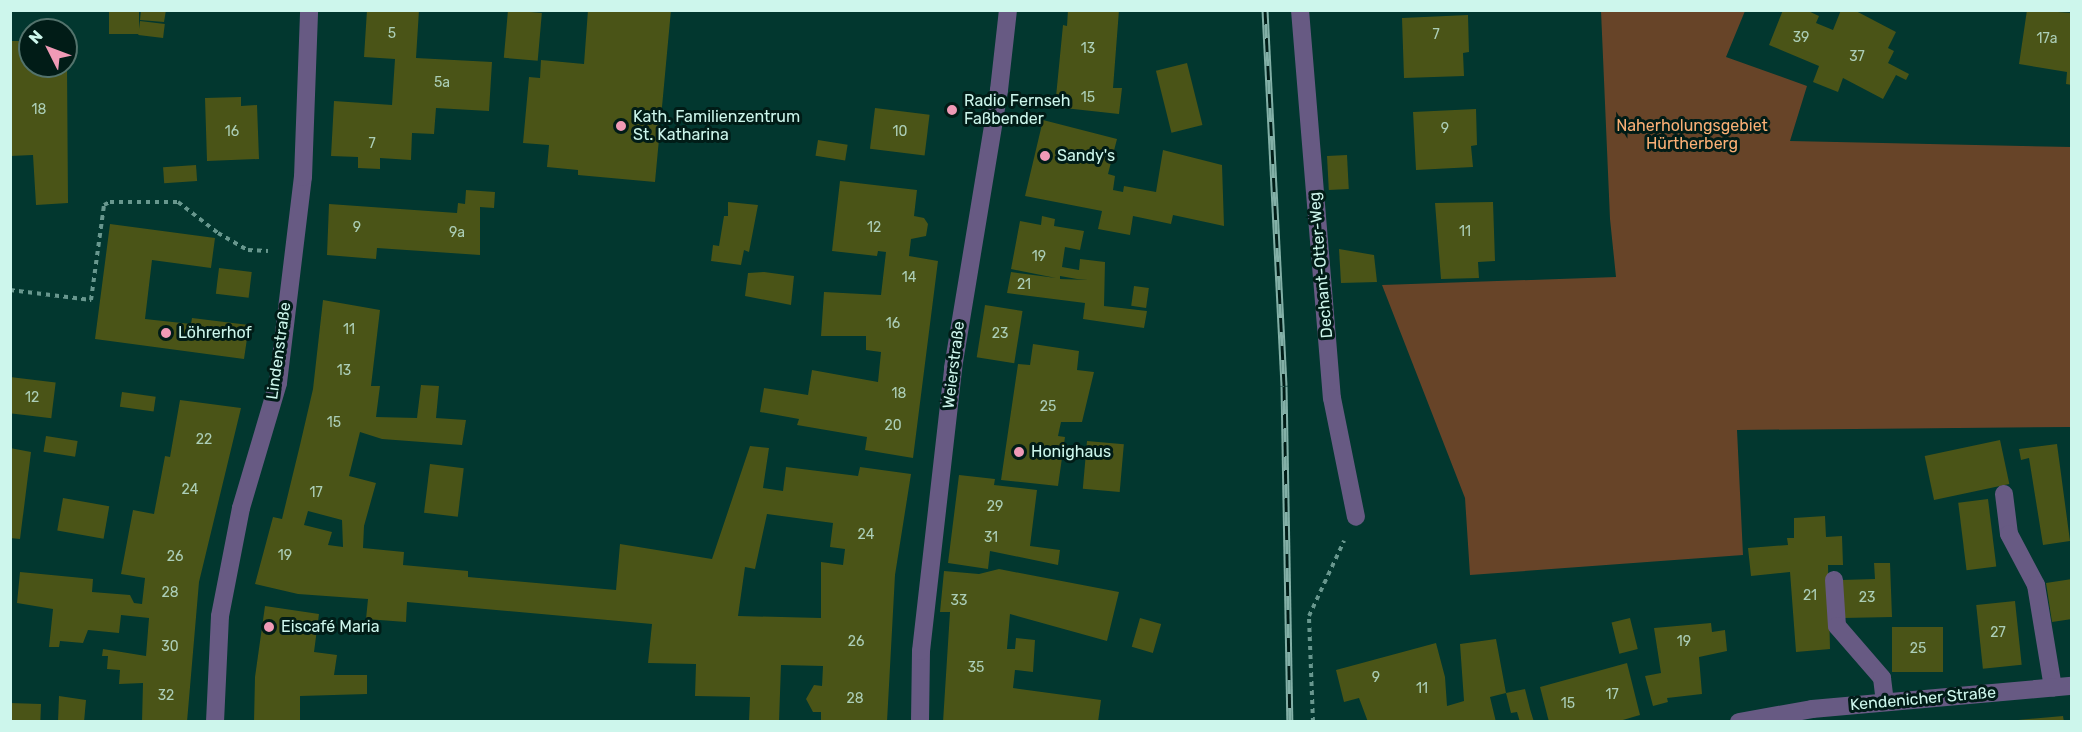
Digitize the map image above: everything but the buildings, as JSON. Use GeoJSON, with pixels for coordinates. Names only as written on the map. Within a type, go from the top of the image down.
{"type":"FeatureCollection","features":[{"type":"Feature","properties":{"kind":"street","name":"Lindenstraße"},"geometry":{"type":"LineString","coordinates":[[215,722],[220,616],[241,508],[278,383],[292,252],[303,177],[309,10]]}},
{"type":"Feature","properties":{"kind":"street","name":"Weierstraße"},"geometry":{"type":"LineString","coordinates":[[920,722],[921,651],[953,368],[999,90],[1008,10]]}},
{"type":"Feature","properties":{"kind":"street","name":"Dechant-Otter-Weg"},"geometry":{"type":"LineString","coordinates":[[1300,10],[1332,398],[1356,517]]}},
{"type":"Feature","properties":{"kind":"street"},"geometry":{"type":"LineString","coordinates":[[2004,494],[2009,534],[2036,585],[2052,687]]}},
{"type":"Feature","properties":{"kind":"street"},"geometry":{"type":"LineString","coordinates":[[1834,580],[1837,626],[1882,678],[1886,702]]}},
{"type":"Feature","properties":{"kind":"street","name":"Kendenicher Straße"},"geometry":{"type":"LineString","coordinates":[[1739,722],[1812,709],[2072,686]]}},
{"type":"Feature","properties":{"kind":"path"},"geometry":{"type":"LineString","coordinates":[[10,290],[91,300],[104,205],[110,202],[178,202],[218,234],[248,250],[292,252]]}},
{"type":"Feature","properties":{"kind":"path"},"geometry":{"type":"LineString","coordinates":[[1313,722],[1309,616],[1356,517]]}},
{"type":"Feature","properties":{"kind":"green space","name":"Naherholungsgebiet Hürtherberg"},"geometry":{"type":"Polygon","coordinates":[[[1601,11],[1745,11],[1726,57],[1807,86],[1790,141],[2071,147],[2071,427],[1737,430],[1743,555],[1470,575],[1465,498],[1382,285],[1616,277],[1610,219],[1601,11]]]}},
{"type":"Feature","properties":{"kind":"railway"},"geometry":{"type":"LineString","coordinates":[[1265,10],[1284,386],[1290,722]]}},
{"type":"Feature","properties":{"kind":"place","name":"Radio Fernseh Faßbender"},"geometry":{"type":"Point","coordinates":[952,110]}},
{"type":"Feature","properties":{"kind":"place","name":"Kath. Familienzentrum St. Katharina"},"geometry":{"type":"Point","coordinates":[621,126]}},
{"type":"Feature","properties":{"kind":"place","name":"Sandy's"},"geometry":{"type":"Point","coordinates":[1045,156]}},
{"type":"Feature","properties":{"kind":"place","name":"Löhrerhof"},"geometry":{"type":"Point","coordinates":[166,333]}},
{"type":"Feature","properties":{"kind":"place","name":"Honighaus"},"geometry":{"type":"Point","coordinates":[1019,452]}},
{"type":"Feature","properties":{"kind":"place","name":"Eiscafé Maria"},"geometry":{"type":"Point","coordinates":[269,627]}}]}
